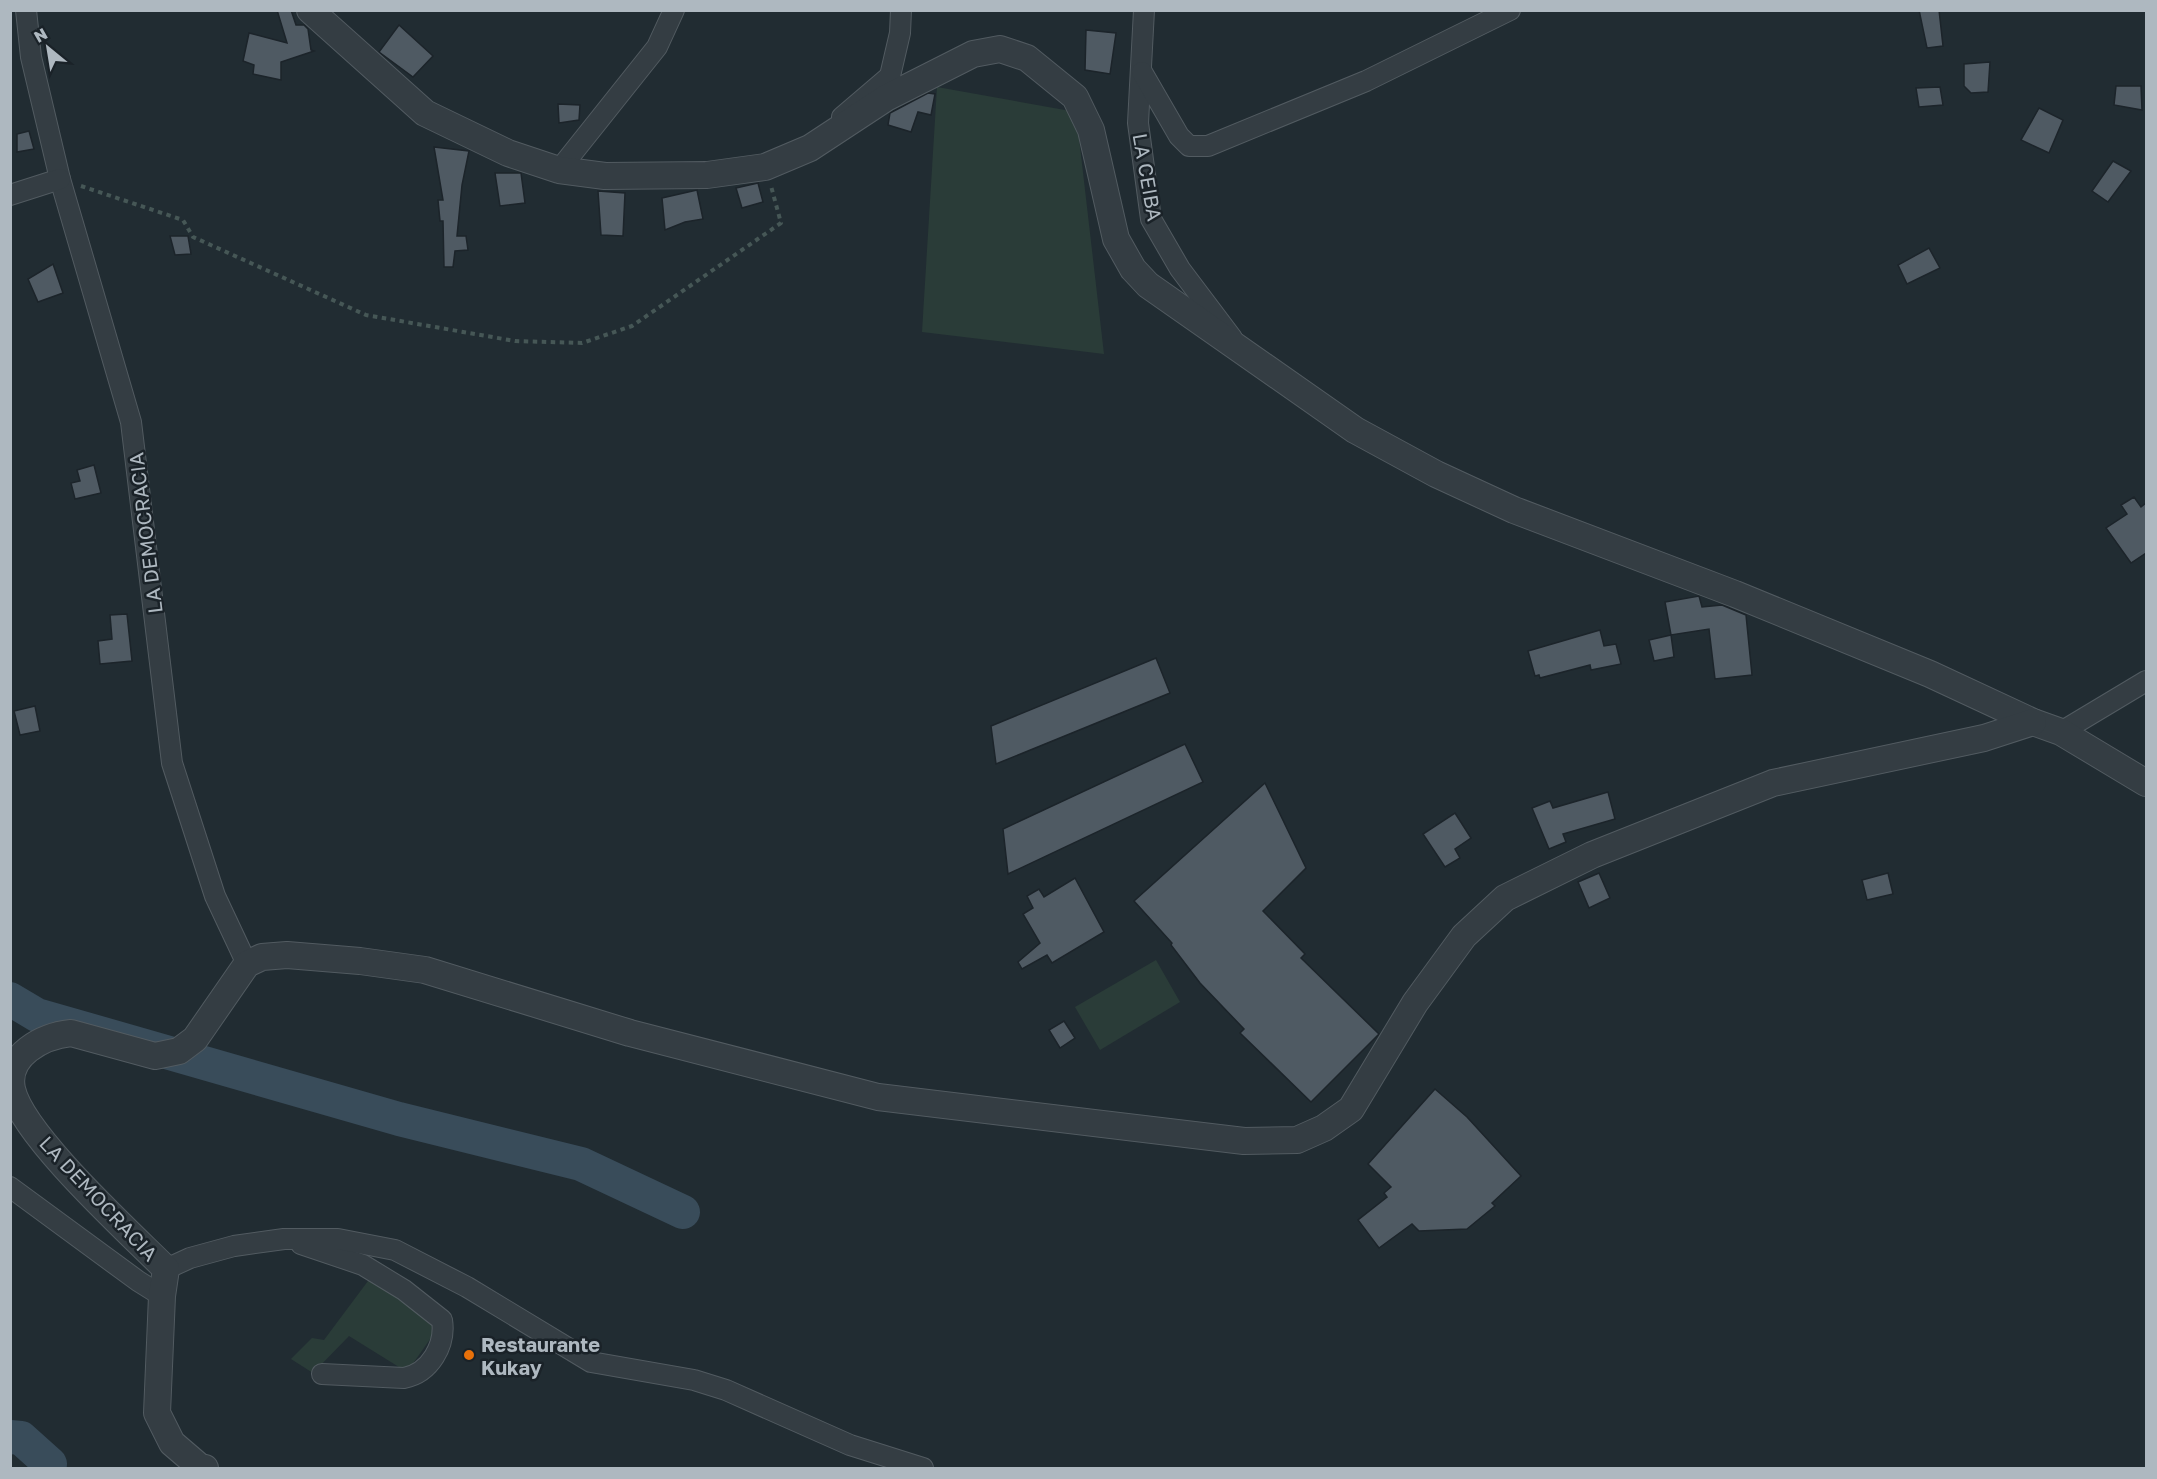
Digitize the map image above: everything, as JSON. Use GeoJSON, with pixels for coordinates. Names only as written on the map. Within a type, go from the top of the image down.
{"type":"FeatureCollection","features":[{"type":"Feature","properties":{"kind":"street","name":"LA DEMOCRACIA"},"geometry":{"type":"LineString","coordinates":[[26,10],[31,57],[60,179],[131,422],[171,763],[215,896],[247,964],[195,1039],[179,1051],[154,1056],[71,1033],[57,1035],[39,1042],[22,1055],[13,1071],[12,1088],[18,1103],[39,1137],[166,1269],[162,1296],[157,1413],[172,1443],[200,1467],[205,1468]]}},
{"type":"Feature","properties":{"kind":"street"},"geometry":{"type":"LineString","coordinates":[[310,10],[425,113],[508,153],[559,170],[604,176],[707,176],[765,166],[810,148],[886,98],[973,54],[1000,49],[1027,58],[1075,97],[1091,130],[1116,239],[1133,269],[1148,285],[1355,429],[1436,474],[1514,510],[1735,594],[2061,732],[2146,783]]}},
{"type":"Feature","properties":{"kind":"street"},"geometry":{"type":"LineString","coordinates":[[559,170],[657,47],[674,10]]}},
{"type":"Feature","properties":{"kind":"street"},"geometry":{"type":"LineString","coordinates":[[810,148],[854,105],[890,76],[900,33],[901,10]]}},
{"type":"Feature","properties":{"kind":"street","name":"LA CEIBA"},"geometry":{"type":"LineString","coordinates":[[1144,10],[1138,123],[1151,219],[1180,269],[1243,352]]}},
{"type":"Feature","properties":{"kind":"street"},"geometry":{"type":"LineString","coordinates":[[1142,72],[1179,136],[1189,146],[1208,146],[1366,81],[1510,10]]}},
{"type":"Feature","properties":{"kind":"street"},"geometry":{"type":"LineString","coordinates":[[10,195],[60,179]]}},
{"type":"Feature","properties":{"kind":"street"},"geometry":{"type":"LineString","coordinates":[[2061,732],[2146,681]]}},
{"type":"Feature","properties":{"kind":"street"},"geometry":{"type":"LineString","coordinates":[[247,964],[262,957],[287,955],[425,970],[630,1033],[878,1097],[1244,1141],[1298,1140],[1324,1128],[1351,1109],[1429,983],[1464,936],[1505,898],[1592,855],[1773,783],[1983,738],[2033,722]]}},
{"type":"Feature","properties":{"kind":"street"},"geometry":{"type":"LineString","coordinates":[[10,1187],[162,1296]]}},
{"type":"Feature","properties":{"kind":"street"},"geometry":{"type":"LineString","coordinates":[[166,1269],[190,1258],[234,1246],[284,1239],[338,1239],[395,1250],[467,1287],[591,1362],[694,1380],[726,1390],[850,1445],[923,1468]]}},
{"type":"Feature","properties":{"kind":"street"},"geometry":{"type":"LineString","coordinates":[[284,1239],[363,1265],[404,1290],[441,1320],[444,1332],[440,1342],[428,1366],[417,1376],[404,1378],[322,1374]]}},
{"type":"Feature","properties":{"kind":"path"},"geometry":{"type":"LineString","coordinates":[[60,179],[183,220],[193,237],[366,315],[515,341],[582,343],[632,326],[781,223],[765,166]]}},
{"type":"Feature","properties":{"kind":"green space"},"geometry":{"type":"Polygon","coordinates":[[[937,87],[1076,112],[1104,354],[922,332],[937,87]]]}},
{"type":"Feature","properties":{"kind":"green space"},"geometry":{"type":"Polygon","coordinates":[[[1156,960],[1180,1002],[1100,1050],[1075,1007],[1156,960]]]}},
{"type":"Feature","properties":{"kind":"green space"},"geometry":{"type":"Polygon","coordinates":[[[371,1277],[440,1325],[407,1372],[349,1336],[313,1373],[291,1359],[312,1338],[324,1340],[371,1277]]]}},
{"type":"Feature","properties":{"kind":"building"},"geometry":{"type":"Polygon","coordinates":[[[277,10],[291,10],[296,25],[304,25],[308,29],[311,50],[314,51],[281,62],[281,80],[253,74],[254,65],[243,61],[249,33],[287,43],[277,10]]]}},
{"type":"Feature","properties":{"kind":"building"},"geometry":{"type":"Polygon","coordinates":[[[1919,10],[1939,10],[1943,46],[1927,48],[1919,10]]]}},
{"type":"Feature","properties":{"kind":"building"},"geometry":{"type":"Polygon","coordinates":[[[399,25],[433,56],[413,77],[379,52],[399,25]]]}},
{"type":"Feature","properties":{"kind":"building"},"geometry":{"type":"Polygon","coordinates":[[[1086,30],[1116,33],[1110,74],[1085,70],[1086,30]]]}},
{"type":"Feature","properties":{"kind":"building"},"geometry":{"type":"Polygon","coordinates":[[[1990,62],[1988,92],[1971,93],[1964,86],[1964,64],[1990,62]]]}},
{"type":"Feature","properties":{"kind":"building"},"geometry":{"type":"Polygon","coordinates":[[[2116,86],[2141,86],[2142,110],[2114,105],[2116,86]]]}},
{"type":"Feature","properties":{"kind":"building"},"geometry":{"type":"Polygon","coordinates":[[[1940,87],[1943,105],[1919,107],[1916,88],[1940,87]]]}},
{"type":"Feature","properties":{"kind":"building"},"geometry":{"type":"Polygon","coordinates":[[[928,93],[935,94],[931,115],[918,112],[911,132],[888,125],[890,113],[928,93]]]}},
{"type":"Feature","properties":{"kind":"building"},"geometry":{"type":"Polygon","coordinates":[[[558,104],[580,105],[579,120],[559,123],[558,104]]]}},
{"type":"Feature","properties":{"kind":"building"},"geometry":{"type":"Polygon","coordinates":[[[2039,108],[2063,120],[2049,153],[2021,140],[2039,108]]]}},
{"type":"Feature","properties":{"kind":"building"},"geometry":{"type":"Polygon","coordinates":[[[29,131],[34,149],[17,152],[17,134],[29,131]]]}},
{"type":"Feature","properties":{"kind":"building"},"geometry":{"type":"Polygon","coordinates":[[[434,147],[469,151],[462,185],[457,236],[466,236],[468,250],[455,251],[453,267],[444,267],[443,221],[440,221],[438,200],[443,200],[434,147]]]}},
{"type":"Feature","properties":{"kind":"building"},"geometry":{"type":"Polygon","coordinates":[[[2113,161],[2131,171],[2108,202],[2092,191],[2113,161]]]}},
{"type":"Feature","properties":{"kind":"building"},"geometry":{"type":"Polygon","coordinates":[[[495,173],[521,173],[525,203],[500,206],[495,173]]]}},
{"type":"Feature","properties":{"kind":"building"},"geometry":{"type":"Polygon","coordinates":[[[758,183],[763,202],[742,208],[736,188],[758,183]]]}},
{"type":"Feature","properties":{"kind":"building"},"geometry":{"type":"Polygon","coordinates":[[[697,190],[703,219],[685,222],[665,230],[662,198],[697,190]]]}},
{"type":"Feature","properties":{"kind":"building"},"geometry":{"type":"Polygon","coordinates":[[[598,191],[625,193],[623,236],[601,235],[598,191]]]}},
{"type":"Feature","properties":{"kind":"building"},"geometry":{"type":"Polygon","coordinates":[[[170,236],[188,236],[191,254],[175,255],[170,236]]]}},
{"type":"Feature","properties":{"kind":"building"},"geometry":{"type":"Polygon","coordinates":[[[1929,248],[1940,268],[1907,284],[1898,265],[1929,248]]]}},
{"type":"Feature","properties":{"kind":"building"},"geometry":{"type":"Polygon","coordinates":[[[53,264],[63,293],[38,302],[28,279],[53,264]]]}},
{"type":"Feature","properties":{"kind":"building"},"geometry":{"type":"Polygon","coordinates":[[[94,465],[101,493],[75,499],[71,483],[80,481],[77,470],[94,465]]]}},
{"type":"Feature","properties":{"kind":"building"},"geometry":{"type":"Polygon","coordinates":[[[2134,497],[2141,507],[2146,503],[2146,553],[2131,563],[2106,528],[2127,514],[2121,505],[2134,497]]]}},
{"type":"Feature","properties":{"kind":"building"},"geometry":{"type":"Polygon","coordinates":[[[1699,596],[1702,607],[1722,605],[1746,615],[1752,675],[1715,679],[1709,629],[1671,635],[1665,602],[1699,596]]]}},
{"type":"Feature","properties":{"kind":"building"},"geometry":{"type":"Polygon","coordinates":[[[127,614],[132,661],[100,664],[98,641],[112,639],[110,615],[127,614]]]}},
{"type":"Feature","properties":{"kind":"building"},"geometry":{"type":"Polygon","coordinates":[[[1600,630],[1604,646],[1616,644],[1621,664],[1591,670],[1590,665],[1540,678],[1539,675],[1535,676],[1528,651],[1600,630]]]}},
{"type":"Feature","properties":{"kind":"building"},"geometry":{"type":"Polygon","coordinates":[[[1671,635],[1674,657],[1654,661],[1649,640],[1671,635]]]}},
{"type":"Feature","properties":{"kind":"building"},"geometry":{"type":"Polygon","coordinates":[[[1156,658],[1170,693],[996,764],[991,726],[1156,658]]]}},
{"type":"Feature","properties":{"kind":"building"},"geometry":{"type":"Polygon","coordinates":[[[35,706],[40,731],[20,735],[14,711],[35,706]]]}},
{"type":"Feature","properties":{"kind":"building"},"geometry":{"type":"Polygon","coordinates":[[[1185,744],[1203,782],[1008,874],[1003,829],[1185,744]]]}},
{"type":"Feature","properties":{"kind":"building"},"geometry":{"type":"Polygon","coordinates":[[[1265,783],[1306,868],[1263,911],[1305,954],[1301,958],[1379,1034],[1311,1102],[1240,1033],[1244,1029],[1200,983],[1171,945],[1172,943],[1134,901],[1265,783]]]}},
{"type":"Feature","properties":{"kind":"building"},"geometry":{"type":"Polygon","coordinates":[[[1608,792],[1615,819],[1563,834],[1566,842],[1549,849],[1532,808],[1550,801],[1553,808],[1608,792]]]}},
{"type":"Feature","properties":{"kind":"building"},"geometry":{"type":"Polygon","coordinates":[[[1455,813],[1471,838],[1455,849],[1460,858],[1445,867],[1423,834],[1455,813]]]}},
{"type":"Feature","properties":{"kind":"building"},"geometry":{"type":"Polygon","coordinates":[[[1599,873],[1610,898],[1589,908],[1578,882],[1599,873]]]}},
{"type":"Feature","properties":{"kind":"building"},"geometry":{"type":"Polygon","coordinates":[[[1888,873],[1893,894],[1867,900],[1862,880],[1888,873]]]}},
{"type":"Feature","properties":{"kind":"building"},"geometry":{"type":"Polygon","coordinates":[[[1075,878],[1104,932],[1052,963],[1047,955],[1022,969],[1018,962],[1040,943],[1023,914],[1033,908],[1027,896],[1039,889],[1044,897],[1075,878]]]}},
{"type":"Feature","properties":{"kind":"building"},"geometry":{"type":"Polygon","coordinates":[[[1064,1021],[1075,1038],[1060,1048],[1049,1030],[1064,1021]]]}},
{"type":"Feature","properties":{"kind":"building"},"geometry":{"type":"Polygon","coordinates":[[[1435,1089],[1467,1117],[1521,1176],[1492,1203],[1495,1206],[1467,1229],[1419,1231],[1412,1224],[1379,1248],[1358,1220],[1387,1197],[1384,1193],[1391,1187],[1368,1164],[1435,1089]]]}},
{"type":"Feature","properties":{"kind":"waterway"},"geometry":{"type":"LineString","coordinates":[[10,999],[37,1015],[399,1119],[581,1164],[683,1212]]}},
{"type":"Feature","properties":{"kind":"waterway"},"geometry":{"type":"LineString","coordinates":[[10,1437],[21,1438],[50,1464]]}},
{"type":"Feature","properties":{"kind":"place","name":"Restaurante Kukay"},"geometry":{"type":"Point","coordinates":[469,1355]}}]}
